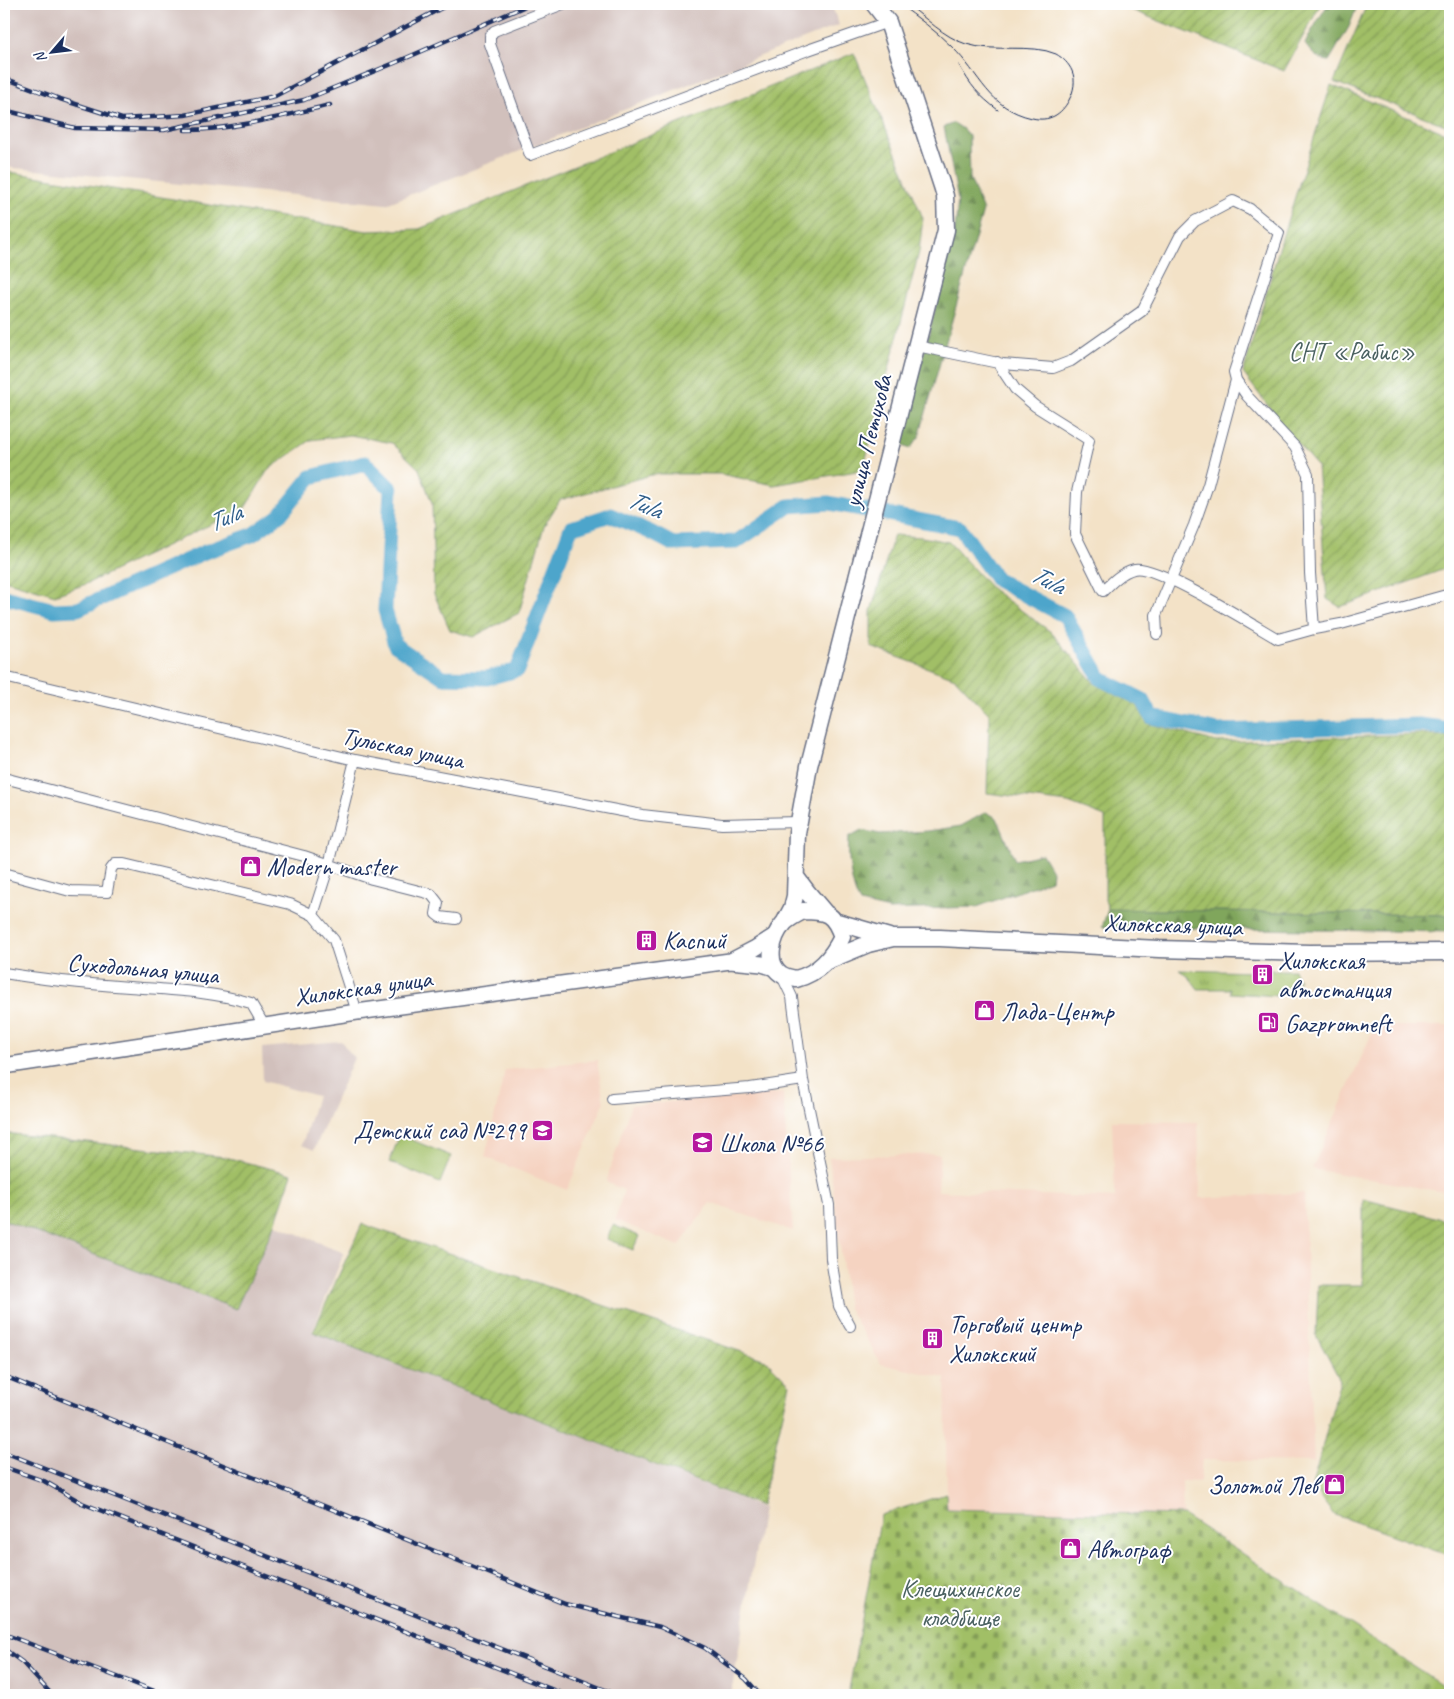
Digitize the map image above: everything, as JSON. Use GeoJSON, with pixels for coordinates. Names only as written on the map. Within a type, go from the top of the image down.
{"type":"FeatureCollection","features":[{"type":"Feature","properties":{"kind":"highway","name":"улица Петухова"},"geometry":{"type":"LineString","coordinates":[[779,930],[792,908],[795,896],[797,833],[810,766],[946,230],[946,196],[888,22],[874,4]]}},
{"type":"Feature","properties":{"kind":"highway","name":"улица Петухова"},"geometry":{"type":"LineString","coordinates":[[888,22],[890,4]]}},
{"type":"Feature","properties":{"kind":"highway"},"geometry":{"type":"LineString","coordinates":[[796,877],[808,893],[831,917],[842,937],[827,962],[816,971],[796,979],[778,971],[773,960],[772,946],[779,930],[792,916],[803,911],[831,917],[893,938]]}},
{"type":"Feature","properties":{"kind":"highway"},"geometry":{"type":"LineString","coordinates":[[827,962],[868,944],[893,938]]}},
{"type":"Feature","properties":{"kind":"highway","name":"Хилокская улица"},"geometry":{"type":"LineString","coordinates":[[893,938],[940,938],[1159,949],[1450,952]]}},
{"type":"Feature","properties":{"kind":"main road"},"geometry":{"type":"LineString","coordinates":[[730,962],[754,949],[779,930]]}},
{"type":"Feature","properties":{"kind":"main road"},"geometry":{"type":"LineString","coordinates":[[730,962],[762,964],[778,971]]}},
{"type":"Feature","properties":{"kind":"main road","name":"Хилокская улица"},"geometry":{"type":"LineString","coordinates":[[4,1066],[357,1012],[730,962]]}},
{"type":"Feature","properties":{"kind":"street"},"geometry":{"type":"LineString","coordinates":[[563,4],[494,31],[490,36],[490,44],[530,155],[808,50],[888,22]]}},
{"type":"Feature","properties":{"kind":"street"},"geometry":{"type":"LineString","coordinates":[[916,346],[997,362],[1053,368],[1071,361],[1142,311],[1180,236],[1195,221],[1233,201],[1250,210],[1279,233],[1234,372],[1236,380],[1247,396],[1295,447],[1308,474],[1310,573],[1314,629]]}},
{"type":"Feature","properties":{"kind":"street"},"geometry":{"type":"LineString","coordinates":[[997,362],[1015,389],[1064,426],[1089,440],[1077,492],[1075,534],[1103,590],[1118,577],[1135,568],[1148,570],[1226,608],[1278,639],[1450,594]]}},
{"type":"Feature","properties":{"kind":"street"},"geometry":{"type":"LineString","coordinates":[[1157,634],[1156,615],[1194,525],[1208,485],[1236,380]]}},
{"type":"Feature","properties":{"kind":"street","name":"Тульская улица"},"geometry":{"type":"LineString","coordinates":[[4,677],[355,760],[642,815],[722,824],[799,822]]}},
{"type":"Feature","properties":{"kind":"street"},"geometry":{"type":"LineString","coordinates":[[313,914],[329,866],[355,760]]}},
{"type":"Feature","properties":{"kind":"street"},"geometry":{"type":"LineString","coordinates":[[4,778],[304,856],[372,879],[431,894],[438,903],[436,914],[440,917],[456,919]]}},
{"type":"Feature","properties":{"kind":"street"},"geometry":{"type":"LineString","coordinates":[[4,873],[70,890],[107,892],[111,870],[115,864],[124,864],[290,904],[313,914],[334,940],[357,1012]]}},
{"type":"Feature","properties":{"kind":"street"},"geometry":{"type":"LineString","coordinates":[[778,971],[792,997],[803,1080],[829,1205],[831,1259],[838,1306],[850,1326]]}},
{"type":"Feature","properties":{"kind":"street","name":"Суходольная улица"},"geometry":{"type":"LineString","coordinates":[[4,973],[60,982],[205,993],[233,998],[250,1003],[265,1027]]}},
{"type":"Feature","properties":{"kind":"street"},"geometry":{"type":"LineString","coordinates":[[792,997],[804,977]]}},
{"type":"Feature","properties":{"kind":"street"},"geometry":{"type":"LineString","coordinates":[[612,1099],[750,1088],[803,1080]]}},
{"type":"Feature","properties":{"kind":"shaded area"},"geometry":{"type":"Polygon","coordinates":[[[4,4],[831,4],[839,25],[386,204],[4,167],[4,4]]]}},
{"type":"Feature","properties":{"kind":"shaded area"},"geometry":{"type":"Polygon","coordinates":[[[1375,1026],[1450,1026],[1450,1171],[1444,1192],[1312,1169],[1375,1026]]]}},
{"type":"Feature","properties":{"kind":"shaded area"},"geometry":{"type":"Polygon","coordinates":[[[341,1041],[354,1058],[314,1150],[302,1145],[317,1096],[263,1081],[262,1048],[341,1041]]]}},
{"type":"Feature","properties":{"kind":"shaded area","name":"Детский сад №299"},"geometry":{"type":"Polygon","coordinates":[[[597,1060],[604,1103],[567,1190],[485,1157],[505,1070],[597,1060]]]}},
{"type":"Feature","properties":{"kind":"shaded area","name":"Школа №66"},"geometry":{"type":"Polygon","coordinates":[[[783,1093],[793,1231],[710,1203],[679,1246],[615,1220],[624,1190],[606,1182],[631,1105],[783,1093]]]}},
{"type":"Feature","properties":{"kind":"shaded area"},"geometry":{"type":"Polygon","coordinates":[[[1112,1121],[1198,1122],[1200,1198],[1304,1193],[1314,1462],[1202,1460],[1200,1482],[1182,1481],[1183,1515],[947,1509],[945,1378],[881,1364],[848,1308],[829,1157],[940,1154],[938,1191],[1115,1198],[1112,1121]]]}},
{"type":"Feature","properties":{"kind":"shaded area"},"geometry":{"type":"Polygon","coordinates":[[[4,1220],[236,1309],[275,1224],[344,1253],[312,1332],[763,1508],[731,1695],[4,1695],[4,1220]]]}},
{"type":"Feature","properties":{"kind":"green space"},"geometry":{"type":"Polygon","coordinates":[[[1122,4],[1321,4],[1284,71],[1124,7],[1122,4]]]}},
{"type":"Feature","properties":{"kind":"green space"},"geometry":{"type":"Polygon","coordinates":[[[1328,4],[1358,4],[1349,27],[1329,61],[1315,56],[1305,44],[1328,4]]]}},
{"type":"Feature","properties":{"kind":"green space"},"geometry":{"type":"Polygon","coordinates":[[[1367,4],[1450,4],[1450,127],[1334,82],[1367,4]]]}},
{"type":"Feature","properties":{"kind":"green space"},"geometry":{"type":"Polygon","coordinates":[[[854,53],[923,218],[919,252],[863,470],[774,485],[720,474],[655,474],[560,500],[544,526],[519,613],[473,637],[450,630],[434,594],[432,503],[419,469],[392,443],[350,435],[311,440],[268,470],[245,508],[86,584],[55,595],[4,580],[4,171],[367,231],[419,229],[854,53]]]}},
{"type":"Feature","properties":{"kind":"green space","name":"СНТ «Рабис»"},"geometry":{"type":"Polygon","coordinates":[[[1331,85],[1450,135],[1450,567],[1340,607],[1327,599],[1317,466],[1294,440],[1243,373],[1285,228],[1331,85]]]}},
{"type":"Feature","properties":{"kind":"green space"},"geometry":{"type":"Polygon","coordinates":[[[954,123],[969,136],[970,178],[983,211],[919,437],[910,449],[901,445],[955,229],[958,200],[944,127],[954,123]]]}},
{"type":"Feature","properties":{"kind":"green space"},"geometry":{"type":"Polygon","coordinates":[[[894,535],[922,537],[949,542],[992,589],[1051,632],[1095,684],[1137,705],[1147,723],[1216,742],[1420,734],[1450,738],[1450,915],[1108,909],[1105,900],[1105,817],[1068,803],[987,793],[989,714],[955,678],[871,647],[871,611],[894,535]]]}},
{"type":"Feature","properties":{"kind":"green space"},"geometry":{"type":"Polygon","coordinates":[[[986,812],[997,818],[1015,860],[1042,854],[1052,871],[1051,880],[977,907],[889,910],[860,903],[854,889],[850,871],[849,837],[861,830],[880,834],[928,831],[961,826],[986,812]]]}},
{"type":"Feature","properties":{"kind":"green space"},"geometry":{"type":"Polygon","coordinates":[[[1108,909],[1450,915],[1450,932],[1102,927],[1108,909]]]}},
{"type":"Feature","properties":{"kind":"green space"},"geometry":{"type":"Polygon","coordinates":[[[1179,970],[1256,972],[1256,978],[1267,979],[1269,970],[1294,970],[1299,979],[1297,984],[1278,996],[1230,993],[1230,989],[1198,989],[1189,977],[1179,970]]]}},
{"type":"Feature","properties":{"kind":"green space"},"geometry":{"type":"Polygon","coordinates":[[[4,1133],[225,1157],[292,1174],[275,1224],[236,1309],[4,1220],[4,1133]]]}},
{"type":"Feature","properties":{"kind":"green space"},"geometry":{"type":"Polygon","coordinates":[[[400,1135],[451,1156],[440,1183],[389,1162],[400,1135]]]}},
{"type":"Feature","properties":{"kind":"green space"},"geometry":{"type":"Polygon","coordinates":[[[1363,1199],[1450,1222],[1450,1556],[1333,1514],[1312,1486],[1340,1380],[1316,1335],[1318,1285],[1363,1285],[1363,1199]]]}},
{"type":"Feature","properties":{"kind":"green space"},"geometry":{"type":"Polygon","coordinates":[[[362,1224],[766,1360],[790,1384],[761,1506],[313,1332],[362,1224]]]}},
{"type":"Feature","properties":{"kind":"green space"},"geometry":{"type":"Polygon","coordinates":[[[613,1225],[639,1236],[633,1250],[607,1239],[613,1225]]]}},
{"type":"Feature","properties":{"kind":"green space","name":"Клещихинское кладбище"},"geometry":{"type":"Polygon","coordinates":[[[946,1494],[947,1509],[1183,1515],[1450,1690],[1450,1695],[848,1695],[881,1515],[946,1494]]]}},
{"type":"Feature","properties":{"kind":"waterway","name":"Tula"},"geometry":{"type":"LineString","coordinates":[[4,597],[54,610],[78,609],[205,552],[252,535],[280,515],[311,477],[365,463],[391,489],[385,610],[395,645],[443,677],[487,678],[517,670],[571,528],[610,515],[673,544],[736,542],[789,506],[829,503],[960,528],[997,580],[1065,616],[1101,679],[1143,700],[1152,717],[1218,731],[1419,725],[1450,729]]}},
{"type":"Feature","properties":{"kind":"tram line"},"geometry":{"type":"LineString","coordinates":[[899,4],[952,47],[986,89],[1005,107],[1032,118],[1044,119],[1054,116],[1066,105],[1072,93],[1074,78],[1066,61],[1056,54],[1035,49],[988,48],[966,44],[950,37],[907,4]]}},
{"type":"Feature","properties":{"kind":"tram line"},"geometry":{"type":"LineString","coordinates":[[959,65],[975,90],[998,110]]}},
{"type":"Feature","properties":{"kind":"railway"},"geometry":{"type":"LineString","coordinates":[[4,78],[122,119],[185,115],[275,96],[449,4]]}},
{"type":"Feature","properties":{"kind":"railway"},"geometry":{"type":"LineString","coordinates":[[4,110],[75,128],[164,130],[304,100],[530,4]]}},
{"type":"Feature","properties":{"kind":"railway"},"geometry":{"type":"LineString","coordinates":[[185,130],[240,125],[330,105]]}},
{"type":"Feature","properties":{"kind":"railway"},"geometry":{"type":"LineString","coordinates":[[4,1376],[565,1604],[660,1627],[705,1648],[746,1679],[760,1695]]}},
{"type":"Feature","properties":{"kind":"railway"},"geometry":{"type":"LineString","coordinates":[[4,1452],[618,1695]]}},
{"type":"Feature","properties":{"kind":"railway"},"geometry":{"type":"LineString","coordinates":[[4,1467],[44,1481],[82,1503],[566,1695]]}},
{"type":"Feature","properties":{"kind":"railway"},"geometry":{"type":"LineString","coordinates":[[4,1634],[165,1695]]}},
{"type":"Feature","properties":{"kind":"railway"},"geometry":{"type":"LineString","coordinates":[[4,1649],[22,1662],[52,1695]]}},
{"type":"Feature","properties":{"kind":"place","name":"Modern master"},"geometry":{"type":"Point","coordinates":[251,866]}},
{"type":"Feature","properties":{"kind":"place","name":"Каспий"},"geometry":{"type":"Point","coordinates":[647,940]}},
{"type":"Feature","properties":{"kind":"place","name":"Хилокская автостанция"},"geometry":{"type":"Point","coordinates":[1262,974]}},
{"type":"Feature","properties":{"kind":"place","name":"Лада-Центр"},"geometry":{"type":"Point","coordinates":[985,1011]}},
{"type":"Feature","properties":{"kind":"place","name":"Gazpromneft"},"geometry":{"type":"Point","coordinates":[1269,1023]}},
{"type":"Feature","properties":{"kind":"place","name":"Детский сад №299"},"geometry":{"type":"Point","coordinates":[542,1130]}},
{"type":"Feature","properties":{"kind":"place","name":"Школа №66"},"geometry":{"type":"Point","coordinates":[703,1143]}},
{"type":"Feature","properties":{"kind":"place","name":"Торговый центр Хилокский"},"geometry":{"type":"Point","coordinates":[933,1338]}},
{"type":"Feature","properties":{"kind":"place","name":"Золотой Лев"},"geometry":{"type":"Point","coordinates":[1334,1485]}},
{"type":"Feature","properties":{"kind":"place","name":"Автограф"},"geometry":{"type":"Point","coordinates":[1071,1549]}}]}
